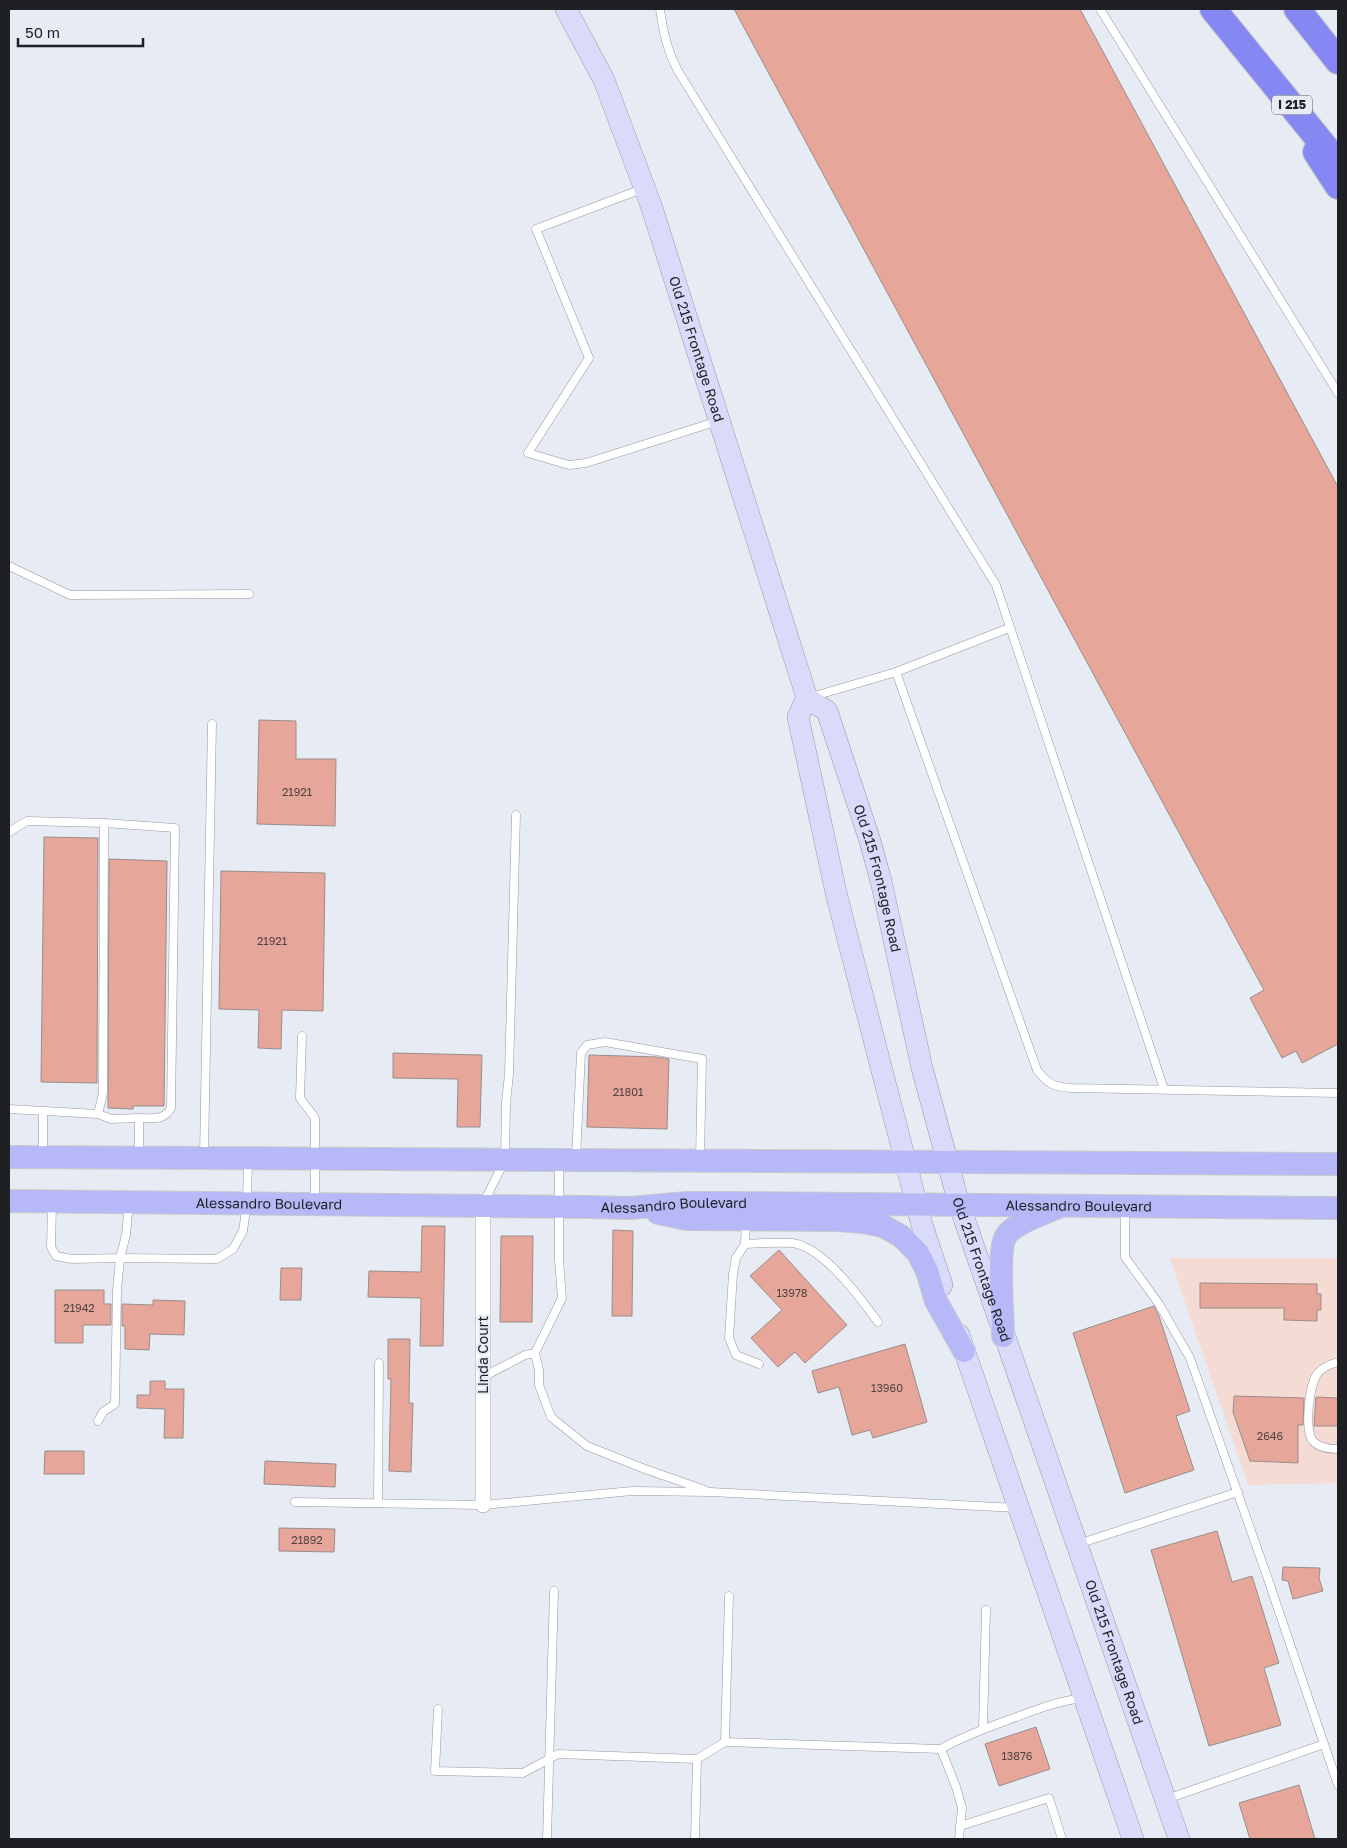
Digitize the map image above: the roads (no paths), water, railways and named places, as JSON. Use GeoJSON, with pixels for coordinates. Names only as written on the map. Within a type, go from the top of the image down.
{"type":"FeatureCollection","features":[{"type":"Feature","properties":{"kind":"highway","name":"I 215"},"geometry":{"type":"LineString","coordinates":[[1213,9],[1338,163]]}},
{"type":"Feature","properties":{"kind":"highway"},"geometry":{"type":"LineString","coordinates":[[1297,9],[1338,61]]}},
{"type":"Feature","properties":{"kind":"highway"},"geometry":{"type":"LineString","coordinates":[[1246,48],[1338,186]]}},
{"type":"Feature","properties":{"kind":"main road"},"geometry":{"type":"LineString","coordinates":[[9,1157],[1338,1164]]}},
{"type":"Feature","properties":{"kind":"main road","name":"Alessandro Boulevard"},"geometry":{"type":"LineString","coordinates":[[9,1201],[630,1208],[688,1203],[1338,1208]]}},
{"type":"Feature","properties":{"kind":"main road"},"geometry":{"type":"LineString","coordinates":[[1003,1336],[1001,1268],[1002,1251],[1006,1236],[1018,1225],[1062,1205]]}},
{"type":"Feature","properties":{"kind":"main road"},"geometry":{"type":"LineString","coordinates":[[630,1208],[687,1219],[746,1219],[794,1231],[863,1222],[883,1226],[901,1236],[918,1253],[927,1271],[936,1300],[964,1350]]}},
{"type":"Feature","properties":{"kind":"street","name":"Old 215 Frontage Road"},"geometry":{"type":"LineString","coordinates":[[566,9],[604,80],[644,188],[807,698],[827,711],[870,841],[881,881],[922,1068],[959,1204],[1003,1336],[1179,1839]]}},
{"type":"Feature","properties":{"kind":"street"},"geometry":{"type":"LineString","coordinates":[[807,698],[798,717],[800,727],[837,897],[916,1204],[964,1350],[1133,1839]]}},
{"type":"Feature","properties":{"kind":"street","name":"Linda Court"},"geometry":{"type":"LineString","coordinates":[[483,1206],[483,1505]]}},
{"type":"Feature","properties":{"kind":"lane"},"geometry":{"type":"LineString","coordinates":[[660,9],[664,39],[669,55],[678,71],[996,585],[1164,1089]]}},
{"type":"Feature","properties":{"kind":"lane"},"geometry":{"type":"LineString","coordinates":[[1100,9],[1338,393]]}},
{"type":"Feature","properties":{"kind":"lane"},"geometry":{"type":"LineString","coordinates":[[644,188],[536,229],[589,358],[528,453],[569,465],[586,463],[719,420]]}},
{"type":"Feature","properties":{"kind":"lane"},"geometry":{"type":"LineString","coordinates":[[9,566],[70,595],[248,594]]}},
{"type":"Feature","properties":{"kind":"lane"},"geometry":{"type":"LineString","coordinates":[[807,698],[896,672],[1009,628]]}},
{"type":"Feature","properties":{"kind":"lane"},"geometry":{"type":"LineString","coordinates":[[896,672],[1037,1070],[1047,1082],[1057,1087],[1338,1093]]}},
{"type":"Feature","properties":{"kind":"lane"},"geometry":{"type":"LineString","coordinates":[[204,1158],[212,724]]}},
{"type":"Feature","properties":{"kind":"lane"},"geometry":{"type":"LineString","coordinates":[[483,1206],[505,1160],[516,815]]}},
{"type":"Feature","properties":{"kind":"lane"},"geometry":{"type":"LineString","coordinates":[[9,832],[27,820],[175,828],[171,1108],[168,1115],[162,1118],[111,1119],[98,1114],[9,1109]]}},
{"type":"Feature","properties":{"kind":"lane"},"geometry":{"type":"LineString","coordinates":[[98,1114],[103,1093],[104,823]]}},
{"type":"Feature","properties":{"kind":"lane"},"geometry":{"type":"LineString","coordinates":[[302,1036],[300,1098],[315,1118],[315,1204]]}},
{"type":"Feature","properties":{"kind":"lane"},"geometry":{"type":"LineString","coordinates":[[700,1160],[702,1059],[605,1042],[587,1045],[581,1053],[559,1206],[559,1260],[562,1298],[535,1353],[539,1370],[539,1385],[551,1417],[587,1446],[711,1492]]}},
{"type":"Feature","properties":{"kind":"lane"},"geometry":{"type":"LineString","coordinates":[[43,1112],[43,1157]]}},
{"type":"Feature","properties":{"kind":"lane"},"geometry":{"type":"LineString","coordinates":[[139,1118],[139,1158]]}},
{"type":"Feature","properties":{"kind":"lane"},"geometry":{"type":"LineString","coordinates":[[52,1202],[51,1247],[56,1256],[72,1259],[217,1259],[233,1249],[243,1231],[247,1203],[248,1158]]}},
{"type":"Feature","properties":{"kind":"lane"},"geometry":{"type":"LineString","coordinates":[[98,1421],[103,1412],[115,1404],[117,1290],[120,1258],[126,1236],[129,1202]]}},
{"type":"Feature","properties":{"kind":"lane"},"geometry":{"type":"LineString","coordinates":[[1125,1206],[1125,1257],[1159,1304],[1190,1358],[1338,1785]]}},
{"type":"Feature","properties":{"kind":"lane"},"geometry":{"type":"LineString","coordinates":[[746,1219],[745,1244],[736,1258],[733,1274],[729,1338],[736,1355],[759,1364]]}},
{"type":"Feature","properties":{"kind":"lane"},"geometry":{"type":"LineString","coordinates":[[745,1244],[794,1231],[811,1250],[846,1280],[878,1322]]}},
{"type":"Feature","properties":{"kind":"lane"},"geometry":{"type":"LineString","coordinates":[[483,1377],[525,1355],[535,1353]]}},
{"type":"Feature","properties":{"kind":"lane"},"geometry":{"type":"LineString","coordinates":[[1338,1362],[1328,1365],[1318,1373],[1308,1401],[1310,1436],[1314,1442],[1327,1448],[1338,1449]]}},
{"type":"Feature","properties":{"kind":"lane"},"geometry":{"type":"LineString","coordinates":[[378,1503],[379,1363]]}},
{"type":"Feature","properties":{"kind":"lane"},"geometry":{"type":"LineString","coordinates":[[295,1502],[483,1505],[632,1491],[711,1492],[1019,1509]]}},
{"type":"Feature","properties":{"kind":"lane"},"geometry":{"type":"LineString","coordinates":[[1076,1545],[1238,1492]]}},
{"type":"Feature","properties":{"kind":"lane"},"geometry":{"type":"LineString","coordinates":[[547,1839],[554,1591]]}},
{"type":"Feature","properties":{"kind":"lane"},"geometry":{"type":"LineString","coordinates":[[725,1742],[729,1596]]}},
{"type":"Feature","properties":{"kind":"lane"},"geometry":{"type":"LineString","coordinates":[[983,1729],[986,1610]]}},
{"type":"Feature","properties":{"kind":"lane"},"geometry":{"type":"LineString","coordinates":[[438,1709],[436,1771],[523,1773],[558,1754],[697,1758],[725,1742],[941,1749],[983,1729],[1047,1706],[1066,1700],[1084,1698]]}},
{"type":"Feature","properties":{"kind":"lane"},"geometry":{"type":"LineString","coordinates":[[1165,1800],[1324,1744]]}},
{"type":"Feature","properties":{"kind":"lane"},"geometry":{"type":"LineString","coordinates":[[941,1749],[962,1808],[959,1839]]}},
{"type":"Feature","properties":{"kind":"lane"},"geometry":{"type":"LineString","coordinates":[[696,1839],[697,1758]]}},
{"type":"Feature","properties":{"kind":"lane"},"geometry":{"type":"LineString","coordinates":[[960,1826],[1049,1798],[1062,1839]]}}]}
